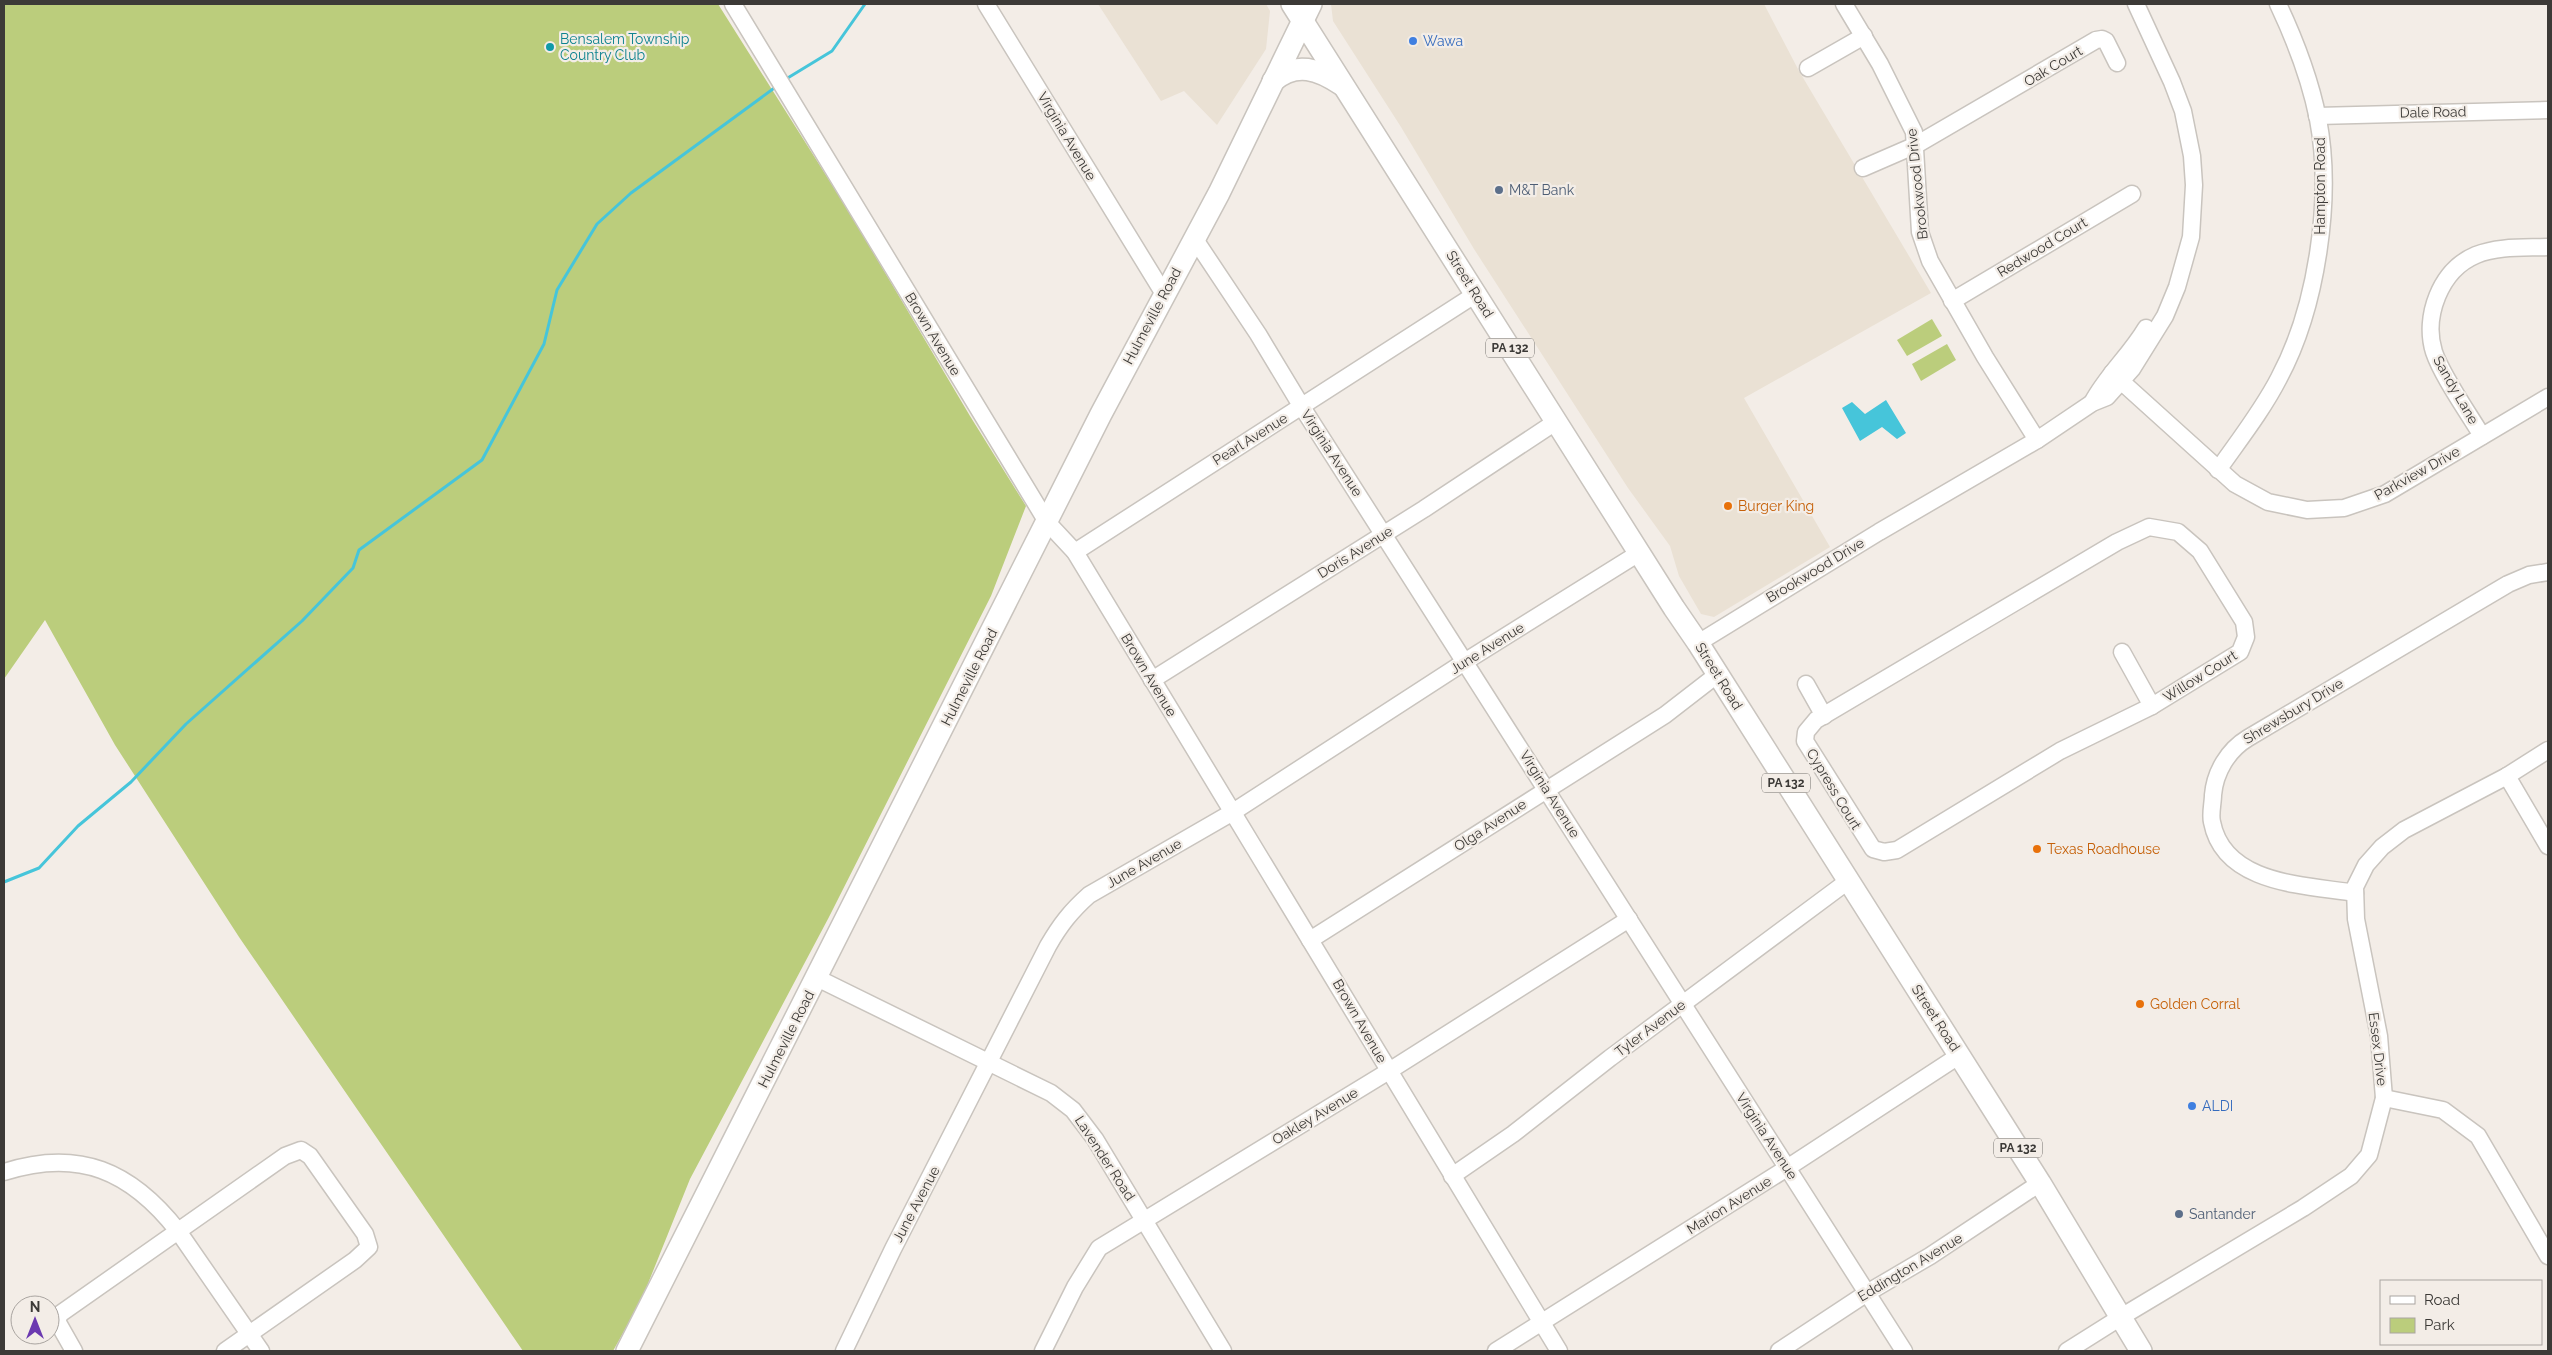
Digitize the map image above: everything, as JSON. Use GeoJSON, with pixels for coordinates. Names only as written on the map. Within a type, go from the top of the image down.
{"type":"FeatureCollection","features":[{"type":"Feature","properties":{"kind":"main road","name":"Hulmeville Road"},"geometry":{"type":"LineString","coordinates":[[628,1351],[1047,522],[1273,81],[1302,9]]}},
{"type":"Feature","properties":{"kind":"main road","name":"Street Road"},"geometry":{"type":"LineString","coordinates":[[1302,9],[1344,86],[1639,553],[1698,642],[1960,1055],[2141,1351]]}},
{"type":"Feature","properties":{"kind":"main road"},"geometry":{"type":"LineString","coordinates":[[1273,81],[1289,70],[1309,68],[1331,77],[1344,86]]}},
{"type":"Feature","properties":{"kind":"street","name":"Brown Avenue"},"geometry":{"type":"LineString","coordinates":[[733,4],[1047,522],[1075,552],[1559,1351]]}},
{"type":"Feature","properties":{"kind":"street","name":"Virginia Avenue"},"geometry":{"type":"LineString","coordinates":[[986,4],[1164,294]]}},
{"type":"Feature","properties":{"kind":"street","name":"Brookwood Drive"},"geometry":{"type":"LineString","coordinates":[[1698,642],[1879,532],[2037,440],[2092,404],[2107,397],[2161,300],[2178,246],[2183,208],[2181,152],[2171,109],[2124,4]]}},
{"type":"Feature","properties":{"kind":"street","name":"Brookwood Drive"},"geometry":{"type":"LineString","coordinates":[[2117,378],[2132,369],[2165,316],[2186,260],[2194,213],[2192,156],[2183,111],[2172,82],[2136,4]]}},
{"type":"Feature","properties":{"kind":"street","name":"Hampton Road"},"geometry":{"type":"LineString","coordinates":[[2218,470],[2248,429],[2279,378],[2309,297],[2316,267],[2322,213],[2322,155],[2317,116],[2303,66],[2278,4]]}},
{"type":"Feature","properties":{"kind":"street","name":"Brookwood Drive"},"geometry":{"type":"LineString","coordinates":[[1848,5],[1910,120],[1916,145],[1920,232],[1930,262],[2037,440]]}},
{"type":"Feature","properties":{"kind":"street"},"geometry":{"type":"LineString","coordinates":[[1808,68],[1864,36]]}},
{"type":"Feature","properties":{"kind":"street","name":"Oak Court"},"geometry":{"type":"LineString","coordinates":[[1916,145],[2096,40],[2102,39],[2106,42],[2117,63]]}},
{"type":"Feature","properties":{"kind":"street","name":"Dale Road"},"geometry":{"type":"LineString","coordinates":[[2317,116],[2548,110]]}},
{"type":"Feature","properties":{"kind":"street"},"geometry":{"type":"LineString","coordinates":[[1863,168],[1916,145]]}},
{"type":"Feature","properties":{"kind":"street","name":"Redwood Court"},"geometry":{"type":"LineString","coordinates":[[1952,301],[2132,194]]}},
{"type":"Feature","properties":{"kind":"street","name":"Virginia Avenue"},"geometry":{"type":"LineString","coordinates":[[1194,238],[1258,334],[1302,407],[1466,661],[1904,1351]]}},
{"type":"Feature","properties":{"kind":"street","name":"Sandy Lane"},"geometry":{"type":"LineString","coordinates":[[2482,436],[2434,352],[2431,324],[2434,304],[2440,289],[2458,266],[2467,259],[2492,251],[2548,247]]}},
{"type":"Feature","properties":{"kind":"street","name":"Pearl Avenue"},"geometry":{"type":"LineString","coordinates":[[1075,552],[1476,294]]}},
{"type":"Feature","properties":{"kind":"street","name":"Parkview Drive"},"geometry":{"type":"LineString","coordinates":[[2117,378],[2235,484],[2268,502],[2307,510],[2344,508],[2385,494],[2548,397]]}},
{"type":"Feature","properties":{"kind":"street","name":"Doris Avenue"},"geometry":{"type":"LineString","coordinates":[[1152,680],[1385,534],[1557,421]]}},
{"type":"Feature","properties":{"kind":"street","name":"Willow Court"},"geometry":{"type":"LineString","coordinates":[[1824,716],[2117,542],[2148,527],[2178,532],[2200,551],[2244,622],[2246,637],[2240,652],[2152,706],[2060,751],[1897,850],[1884,852],[1873,849],[1866,840]]}},
{"type":"Feature","properties":{"kind":"street","name":"June Avenue"},"geometry":{"type":"LineString","coordinates":[[844,1351],[893,1249],[1048,946],[1062,921],[1072,910],[1089,895],[1233,812],[1466,661],[1639,553]]}},
{"type":"Feature","properties":{"kind":"street","name":"Shrewsbury Drive"},"geometry":{"type":"LineString","coordinates":[[2356,894],[2272,880],[2245,868],[2226,852],[2217,839],[2211,820],[2214,788],[2222,766],[2234,747],[2340,683],[2508,584],[2529,575],[2548,572]]}},
{"type":"Feature","properties":{"kind":"street"},"geometry":{"type":"LineString","coordinates":[[2122,652],[2152,706]]}},
{"type":"Feature","properties":{"kind":"street","name":"Olga Avenue"},"geometry":{"type":"LineString","coordinates":[[1310,940],[1666,715],[1718,674]]}},
{"type":"Feature","properties":{"kind":"street"},"geometry":{"type":"LineString","coordinates":[[1806,684],[1824,716]]}},
{"type":"Feature","properties":{"kind":"street","name":"Cypress Court"},"geometry":{"type":"LineString","coordinates":[[1824,716],[1816,720],[1806,732],[1805,741],[1866,840]]}},
{"type":"Feature","properties":{"kind":"street","name":"Essex Drive"},"geometry":{"type":"LineString","coordinates":[[2067,1351],[2303,1208],[2351,1176],[2369,1155],[2384,1098],[2379,1036],[2356,919],[2355,887],[2366,865],[2382,847],[2404,830],[2507,776],[2548,750]]}},
{"type":"Feature","properties":{"kind":"street"},"geometry":{"type":"LineString","coordinates":[[2507,776],[2548,846]]}},
{"type":"Feature","properties":{"kind":"street","name":"Tyler Avenue"},"geometry":{"type":"LineString","coordinates":[[1452,1176],[1513,1134],[1682,1004],[1848,881]]}},
{"type":"Feature","properties":{"kind":"street","name":"Oakley Avenue"},"geometry":{"type":"LineString","coordinates":[[1043,1351],[1092,1256],[1099,1248],[1389,1071],[1629,919]]}},
{"type":"Feature","properties":{"kind":"street","name":"Lavender Road"},"geometry":{"type":"LineString","coordinates":[[817,978],[1051,1093],[1073,1110],[1095,1139],[1223,1351]]}},
{"type":"Feature","properties":{"kind":"street","name":"Marion Avenue"},"geometry":{"type":"LineString","coordinates":[[1496,1351],[1787,1168],[1960,1055]]}},
{"type":"Feature","properties":{"kind":"street"},"geometry":{"type":"LineString","coordinates":[[2384,1098],[2443,1110],[2478,1136],[2548,1256]]}},
{"type":"Feature","properties":{"kind":"street"},"geometry":{"type":"LineString","coordinates":[[74,1351],[58,1326],[57,1321],[60,1314],[285,1156],[301,1150],[310,1156],[365,1234],[369,1246],[366,1251],[225,1351]]}},
{"type":"Feature","properties":{"kind":"street"},"geometry":{"type":"LineString","coordinates":[[4,1172],[42,1162],[60,1162],[100,1169],[138,1188],[154,1202],[178,1231],[260,1351]]}},
{"type":"Feature","properties":{"kind":"street","name":"Eddington Avenue"},"geometry":{"type":"LineString","coordinates":[[1779,1351],[1867,1292],[1930,1256],[2040,1183]]}},
{"type":"Feature","properties":{"kind":"shaded area"},"geometry":{"type":"Polygon","coordinates":[[[1098,4],[1266,4],[1270,11],[1266,49],[1217,125],[1184,91],[1161,101],[1098,4]]]}},
{"type":"Feature","properties":{"kind":"shaded area"},"geometry":{"type":"Polygon","coordinates":[[[1331,4],[1764,4],[1799,71],[1931,293],[1744,398],[1830,547],[1714,617],[1701,614],[1679,576],[1670,546],[1628,488],[1474,249],[1401,127],[1333,21],[1331,4]]]}},
{"type":"Feature","properties":{"kind":"green space"},"geometry":{"type":"Polygon","coordinates":[[[4,4],[718,4],[848,210],[970,416],[1026,506],[991,596],[829,917],[690,1179],[641,1301],[613,1351],[523,1351],[239,937],[115,745],[45,620],[4,679],[4,4]]]}},
{"type":"Feature","properties":{"kind":"green space"},"geometry":{"type":"Polygon","coordinates":[[[1932,319],[1942,336],[1907,356],[1897,340],[1932,319]]]}},
{"type":"Feature","properties":{"kind":"green space"},"geometry":{"type":"Polygon","coordinates":[[[1947,344],[1956,360],[1921,381],[1912,364],[1947,344]]]}},
{"type":"Feature","properties":{"kind":"water"},"geometry":{"type":"Polygon","coordinates":[[[1886,400],[1906,433],[1897,439],[1882,427],[1860,441],[1842,408],[1852,402],[1865,414],[1886,400]]]}},
{"type":"Feature","properties":{"kind":"waterway"},"geometry":{"type":"LineString","coordinates":[[786,79],[832,51],[865,4]]}},
{"type":"Feature","properties":{"kind":"waterway"},"geometry":{"type":"LineString","coordinates":[[4,882],[39,868],[78,826],[131,782],[186,724],[302,621],[353,568],[359,550],[482,460],[544,344],[557,290],[597,224],[631,193],[777,86]]}},
{"type":"Feature","properties":{"kind":"place","name":"Wawa"},"geometry":{"type":"Point","coordinates":[1413,41]}},
{"type":"Feature","properties":{"kind":"place","name":"Bensalem Township Country Club"},"geometry":{"type":"Point","coordinates":[550,47]}},
{"type":"Feature","properties":{"kind":"place","name":"M&T Bank"},"geometry":{"type":"Point","coordinates":[1499,190]}},
{"type":"Feature","properties":{"kind":"place","name":"Burger King"},"geometry":{"type":"Point","coordinates":[1728,506]}},
{"type":"Feature","properties":{"kind":"place","name":"Texas Roadhouse"},"geometry":{"type":"Point","coordinates":[2037,849]}},
{"type":"Feature","properties":{"kind":"place","name":"Golden Corral"},"geometry":{"type":"Point","coordinates":[2140,1004]}},
{"type":"Feature","properties":{"kind":"place","name":"ALDI"},"geometry":{"type":"Point","coordinates":[2192,1106]}},
{"type":"Feature","properties":{"kind":"place","name":"Santander"},"geometry":{"type":"Point","coordinates":[2179,1214]}}]}
